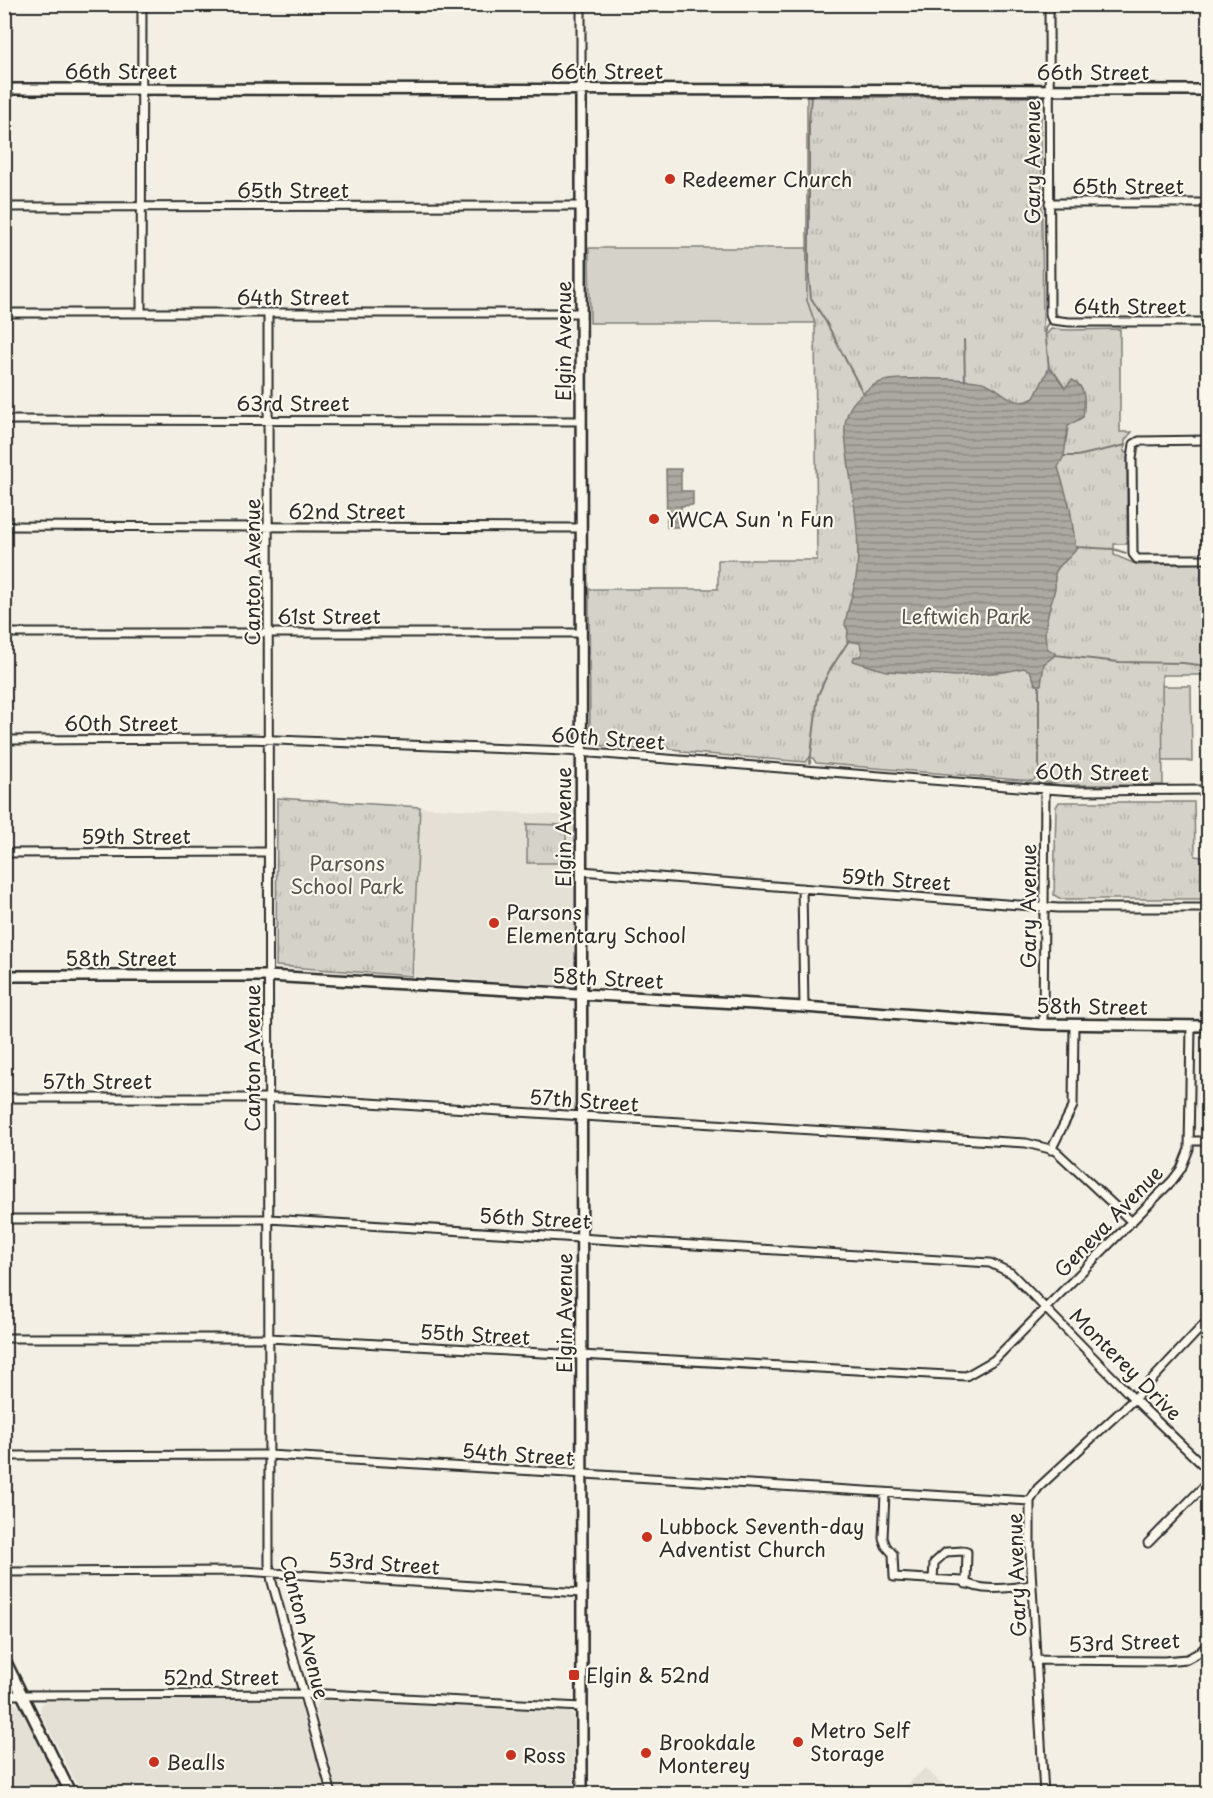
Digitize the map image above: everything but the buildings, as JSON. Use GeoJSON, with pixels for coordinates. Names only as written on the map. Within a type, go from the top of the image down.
{"type":"FeatureCollection","features":[{"type":"Feature","properties":{"kind":"street"},"geometry":{"type":"LineString","coordinates":[[141,313],[142,4]]}},
{"type":"Feature","properties":{"kind":"street","name":"Elgin Avenue"},"geometry":{"type":"LineString","coordinates":[[581,4],[582,1794]]}},
{"type":"Feature","properties":{"kind":"street","name":"Gary Avenue"},"geometry":{"type":"LineString","coordinates":[[1049,4],[1050,314],[1052,320]]}},
{"type":"Feature","properties":{"kind":"street","name":"66th Street"},"geometry":{"type":"LineString","coordinates":[[4,89],[1209,90]]}},
{"type":"Feature","properties":{"kind":"street","name":"65th Street"},"geometry":{"type":"LineString","coordinates":[[1049,203],[1209,202]]}},
{"type":"Feature","properties":{"kind":"street","name":"65th Street"},"geometry":{"type":"LineString","coordinates":[[4,207],[581,206]]}},
{"type":"Feature","properties":{"kind":"street","name":"64th Street"},"geometry":{"type":"LineString","coordinates":[[4,313],[581,313]]}},
{"type":"Feature","properties":{"kind":"street","name":"Canton Avenue"},"geometry":{"type":"LineString","coordinates":[[268,313],[270,1572],[332,1794]]}},
{"type":"Feature","properties":{"kind":"street","name":"64th Street"},"geometry":{"type":"LineString","coordinates":[[1052,320],[1209,322]]}},
{"type":"Feature","properties":{"kind":"street","name":"63rd Street"},"geometry":{"type":"LineString","coordinates":[[4,420],[581,421]]}},
{"type":"Feature","properties":{"kind":"street"},"geometry":{"type":"LineString","coordinates":[[1209,440],[1155,440],[1136,443],[1132,458],[1132,546],[1137,559],[1209,559]]}},
{"type":"Feature","properties":{"kind":"street","name":"62nd Street"},"geometry":{"type":"LineString","coordinates":[[4,526],[581,528]]}},
{"type":"Feature","properties":{"kind":"street","name":"61st Street"},"geometry":{"type":"LineString","coordinates":[[4,633],[581,633]]}},
{"type":"Feature","properties":{"kind":"street","name":"60th Street"},"geometry":{"type":"LineString","coordinates":[[4,740],[268,740],[581,752],[1045,789],[1209,790]]}},
{"type":"Feature","properties":{"kind":"street","name":"Gary Avenue"},"geometry":{"type":"LineString","coordinates":[[1043,1024],[1045,789]]}},
{"type":"Feature","properties":{"kind":"street","name":"59th Street"},"geometry":{"type":"LineString","coordinates":[[4,853],[268,852]]}},
{"type":"Feature","properties":{"kind":"street","name":"59th Street"},"geometry":{"type":"LineString","coordinates":[[581,871],[1044,907],[1209,908]]}},
{"type":"Feature","properties":{"kind":"street"},"geometry":{"type":"LineString","coordinates":[[802,888],[804,1007]]}},
{"type":"Feature","properties":{"kind":"street","name":"58th Street"},"geometry":{"type":"LineString","coordinates":[[4,976],[268,976],[804,1007],[1043,1024],[1209,1026]]}},
{"type":"Feature","properties":{"kind":"street"},"geometry":{"type":"LineString","coordinates":[[1051,1150],[1073,1106],[1074,1025]]}},
{"type":"Feature","properties":{"kind":"street","name":"Geneva Avenue"},"geometry":{"type":"LineString","coordinates":[[978,1371],[994,1360],[1132,1222],[1181,1169],[1187,1157],[1190,1141],[1191,1026]]}},
{"type":"Feature","properties":{"kind":"street","name":"57th Street"},"geometry":{"type":"LineString","coordinates":[[4,1098],[269,1098],[1026,1143],[1059,1154],[1132,1222]]}},
{"type":"Feature","properties":{"kind":"street"},"geometry":{"type":"LineString","coordinates":[[1190,1141],[1209,1141]]}},
{"type":"Feature","properties":{"kind":"street","name":"56th Street"},"geometry":{"type":"LineString","coordinates":[[4,1219],[269,1219],[990,1263],[1011,1272],[1046,1308]]}},
{"type":"Feature","properties":{"kind":"street","name":"Monterey Drive"},"geometry":{"type":"LineString","coordinates":[[1046,1308],[1134,1399],[1209,1470]]}},
{"type":"Feature","properties":{"kind":"street"},"geometry":{"type":"LineString","coordinates":[[1134,1399],[1209,1320]]}},
{"type":"Feature","properties":{"kind":"street","name":"55th Street"},"geometry":{"type":"LineString","coordinates":[[4,1338],[269,1338],[966,1376],[978,1371]]}},
{"type":"Feature","properties":{"kind":"street","name":"Gary Avenue"},"geometry":{"type":"LineString","coordinates":[[1044,1794],[1031,1585],[1030,1501],[1038,1488],[1134,1399]]}},
{"type":"Feature","properties":{"kind":"street","name":"54th Street"},"geometry":{"type":"LineString","coordinates":[[4,1456],[269,1455],[1030,1501]]}},
{"type":"Feature","properties":{"kind":"street"},"geometry":{"type":"LineString","coordinates":[[1148,1544],[1209,1482]]}},
{"type":"Feature","properties":{"kind":"street"},"geometry":{"type":"LineString","coordinates":[[885,1494],[883,1538],[893,1554],[894,1577],[962,1581],[971,1587],[985,1588],[1031,1585]]}},
{"type":"Feature","properties":{"kind":"street"},"geometry":{"type":"LineString","coordinates":[[933,1580],[934,1563],[946,1552],[963,1551],[967,1552],[968,1557],[966,1584]]}},
{"type":"Feature","properties":{"kind":"street","name":"53rd Street"},"geometry":{"type":"LineString","coordinates":[[4,1572],[270,1572],[582,1593]]}},
{"type":"Feature","properties":{"kind":"street","name":"53rd Street"},"geometry":{"type":"LineString","coordinates":[[1035,1660],[1164,1661],[1187,1659],[1209,1644]]}},
{"type":"Feature","properties":{"kind":"street"},"geometry":{"type":"LineString","coordinates":[[4,1659],[71,1794]]}},
{"type":"Feature","properties":{"kind":"street","name":"52nd Street"},"geometry":{"type":"LineString","coordinates":[[4,1695],[304,1694],[582,1707]]}},
{"type":"Feature","properties":{"kind":"shaded area"},"geometry":{"type":"Polygon","coordinates":[[[1049,368],[1065,388],[1072,380],[1080,386],[1084,395],[1084,406],[1083,417],[1068,426],[1064,456],[1058,467],[1070,508],[1076,549],[1055,574],[1055,588],[1045,635],[1048,649],[1055,653],[1044,664],[1041,685],[1036,685],[1030,671],[1024,668],[956,676],[886,671],[853,661],[854,657],[862,653],[860,643],[847,641],[848,630],[845,625],[856,578],[858,554],[845,434],[849,409],[866,390],[889,380],[982,382],[1014,400],[1027,401],[1034,398],[1049,368]]]}},
{"type":"Feature","properties":{"kind":"shaded area"},"geometry":{"type":"Polygon","coordinates":[[[666,469],[681,469],[681,491],[693,491],[693,505],[681,506],[681,527],[667,527],[666,469]]]}},
{"type":"Feature","properties":{"kind":"shaded area","name":"Parsons Elementary School"},"geometry":{"type":"Polygon","coordinates":[[[420,807],[574,816],[574,978],[568,986],[412,976],[420,807]]]}},
{"type":"Feature","properties":{"kind":"shaded area"},"geometry":{"type":"Polygon","coordinates":[[[51,1699],[297,1700],[302,1705],[327,1793],[81,1793],[40,1712],[41,1704],[51,1699]]]}},
{"type":"Feature","properties":{"kind":"shaded area"},"geometry":{"type":"Polygon","coordinates":[[[323,1700],[569,1711],[574,1716],[574,1793],[338,1793],[315,1709],[317,1703],[323,1700]]]}},
{"type":"Feature","properties":{"kind":"shaded area"},"geometry":{"type":"Polygon","coordinates":[[[5,1703],[14,1703],[21,1708],[64,1793],[5,1793],[5,1703]]]}},
{"type":"Feature","properties":{"kind":"shaded area"},"geometry":{"type":"Polygon","coordinates":[[[925,1768],[952,1793],[899,1793],[925,1768]]]}},
{"type":"Feature","properties":{"kind":"green space","name":"Leftwich Park"},"geometry":{"type":"Polygon","coordinates":[[[807,97],[1036,97],[1041,101],[1043,332],[1047,334],[1051,329],[1120,329],[1120,432],[1132,432],[1125,440],[1124,452],[1127,452],[1127,544],[1114,544],[1114,555],[1138,565],[1208,563],[1208,675],[1162,675],[1163,785],[1060,785],[1045,782],[1042,778],[1032,781],[816,763],[810,757],[806,762],[681,752],[681,750],[670,749],[666,746],[638,747],[637,749],[595,745],[592,739],[590,740],[589,589],[718,589],[718,560],[817,560],[815,323],[807,300],[807,97]]]}},
{"type":"Feature","properties":{"kind":"green space"},"geometry":{"type":"Polygon","coordinates":[[[589,248],[807,248],[807,300],[815,323],[590,323],[589,248]]]}},
{"type":"Feature","properties":{"kind":"green space"},"geometry":{"type":"Polygon","coordinates":[[[1137,686],[1191,686],[1192,761],[1137,761],[1137,686]]]}},
{"type":"Feature","properties":{"kind":"green space","name":"Parsons School Park"},"geometry":{"type":"Polygon","coordinates":[[[277,798],[420,807],[412,976],[276,966],[277,798]]]}},
{"type":"Feature","properties":{"kind":"green space"},"geometry":{"type":"Polygon","coordinates":[[[1059,802],[1194,802],[1195,856],[1208,858],[1208,899],[1061,899],[1054,895],[1056,807],[1059,802]]]}},
{"type":"Feature","properties":{"kind":"green space"},"geometry":{"type":"Polygon","coordinates":[[[527,824],[566,825],[566,863],[527,863],[527,824]]]}},
{"type":"Feature","properties":{"kind":"waterway"},"geometry":{"type":"LineString","coordinates":[[811,96],[809,122],[811,298],[863,393]]}},
{"type":"Feature","properties":{"kind":"waterway"},"geometry":{"type":"LineString","coordinates":[[1049,368],[1045,330],[1057,314]]}},
{"type":"Feature","properties":{"kind":"waterway"},"geometry":{"type":"LineString","coordinates":[[964,340],[965,381]]}},
{"type":"Feature","properties":{"kind":"waterway"},"geometry":{"type":"LineString","coordinates":[[1064,456],[1077,456],[1126,445]]}},
{"type":"Feature","properties":{"kind":"waterway"},"geometry":{"type":"LineString","coordinates":[[1076,547],[1113,549],[1126,553]]}},
{"type":"Feature","properties":{"kind":"waterway"},"geometry":{"type":"LineString","coordinates":[[810,763],[818,695],[828,673],[848,642]]}},
{"type":"Feature","properties":{"kind":"waterway"},"geometry":{"type":"LineString","coordinates":[[1055,655],[1119,662],[1183,663],[1208,666]]}},
{"type":"Feature","properties":{"kind":"waterway"},"geometry":{"type":"LineString","coordinates":[[1039,686],[1039,782]]}},
{"type":"Feature","properties":{"kind":"place","name":"Redeemer Church"},"geometry":{"type":"Point","coordinates":[670,179]}},
{"type":"Feature","properties":{"kind":"place","name":"YWCA Sun 'n Fun"},"geometry":{"type":"Point","coordinates":[654,519]}},
{"type":"Feature","properties":{"kind":"place","name":"Parsons Elementary School"},"geometry":{"type":"Point","coordinates":[494,923]}},
{"type":"Feature","properties":{"kind":"place","name":"Lubbock Seventh-day Adventist Church"},"geometry":{"type":"Point","coordinates":[647,1537]}},
{"type":"Feature","properties":{"kind":"place","name":"Elgin & 52nd"},"geometry":{"type":"Point","coordinates":[574,1675]}},
{"type":"Feature","properties":{"kind":"place","name":"Metro Self Storage"},"geometry":{"type":"Point","coordinates":[798,1742]}},
{"type":"Feature","properties":{"kind":"place","name":"Brookdale Monterey"},"geometry":{"type":"Point","coordinates":[646,1753]}},
{"type":"Feature","properties":{"kind":"place","name":"Ross"},"geometry":{"type":"Point","coordinates":[511,1755]}},
{"type":"Feature","properties":{"kind":"place","name":"Bealls"},"geometry":{"type":"Point","coordinates":[154,1762]}}]}
